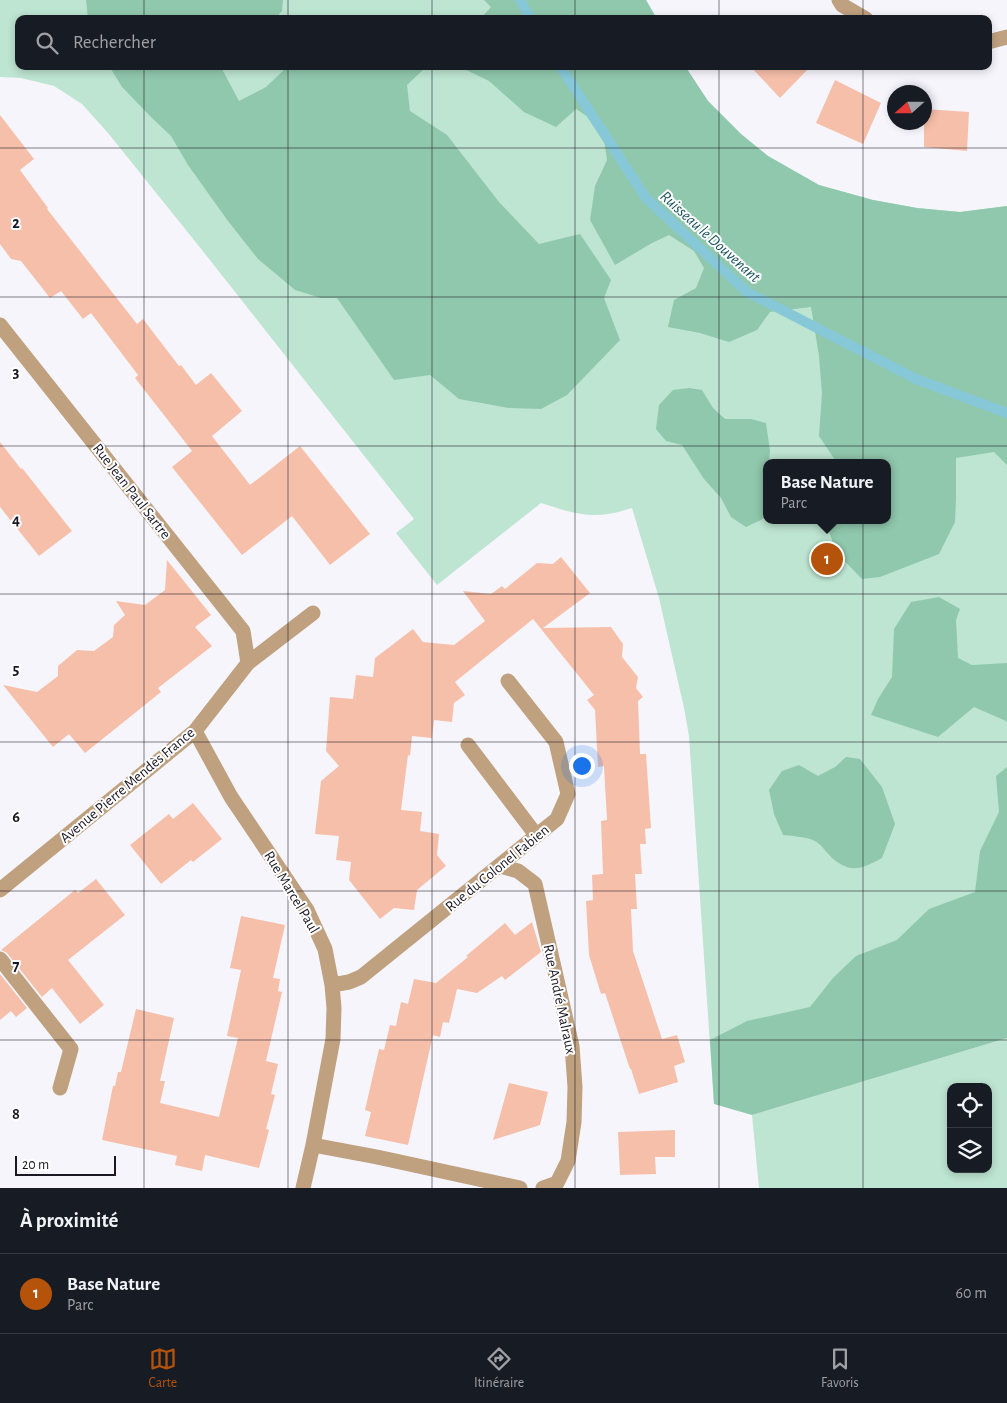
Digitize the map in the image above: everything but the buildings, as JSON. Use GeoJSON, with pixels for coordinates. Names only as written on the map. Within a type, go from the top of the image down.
{"type":"FeatureCollection","features":[{"type":"Feature","properties":{"kind":"street"},"geometry":{"type":"LineString","coordinates":[[839,0],[842,5],[859,15]]}},
{"type":"Feature","properties":{"kind":"street"},"geometry":{"type":"LineString","coordinates":[[992,41],[1007,37]]}},
{"type":"Feature","properties":{"kind":"street","name":"Rue Jean Paul Sartre"},"geometry":{"type":"LineString","coordinates":[[0,325],[242,631],[248,663]]}},
{"type":"Feature","properties":{"kind":"street","name":"Avenue Pierre Mendès France"},"geometry":{"type":"LineString","coordinates":[[0,890],[195,731],[248,663],[313,613]]}},
{"type":"Feature","properties":{"kind":"street","name":"Rue du Colonel Fabien"},"geometry":{"type":"LineString","coordinates":[[332,984],[348,982],[361,977],[557,819],[568,794],[556,742],[508,681]]}},
{"type":"Feature","properties":{"kind":"street","name":"Rue Marcel Paul"},"geometry":{"type":"LineString","coordinates":[[195,731],[231,797],[307,910],[325,949],[332,984],[334,1008],[333,1039],[303,1188]]}},
{"type":"Feature","properties":{"kind":"street"},"geometry":{"type":"LineString","coordinates":[[468,745],[536,835]]}},
{"type":"Feature","properties":{"kind":"street","name":"Rue André Malraux"},"geometry":{"type":"LineString","coordinates":[[500,866],[518,871],[534,884],[572,1046],[575,1087],[574,1122],[568,1161],[561,1185],[543,1188]]}},
{"type":"Feature","properties":{"kind":"street"},"geometry":{"type":"LineString","coordinates":[[0,959],[71,1049],[60,1088]]}},
{"type":"Feature","properties":{"kind":"street"},"geometry":{"type":"LineString","coordinates":[[313,1144],[520,1188]]}},
{"type":"Feature","properties":{"kind":"green space"},"geometry":{"type":"Polygon","coordinates":[[[0,0],[646,0],[655,15],[15,15],[15,70],[688,70],[708,101],[741,134],[768,156],[819,185],[873,200],[917,208],[960,212],[1007,206],[1007,1023],[714,1104],[689,736],[659,598],[632,508],[611,514],[591,515],[574,513],[541,503],[437,585],[396,533],[414,519],[108,133],[82,104],[54,86],[21,78],[0,77],[0,0]]]}},
{"type":"Feature","properties":{"kind":"green space"},"geometry":{"type":"Polygon","coordinates":[[[86,0],[283,0],[282,11],[278,15],[88,15],[86,0]]]}},
{"type":"Feature","properties":{"kind":"green space"},"geometry":{"type":"Polygon","coordinates":[[[484,0],[646,0],[655,15],[484,15],[491,7],[484,0]]]}},
{"type":"Feature","properties":{"kind":"green space"},"geometry":{"type":"Polygon","coordinates":[[[111,70],[223,70],[239,101],[266,87],[284,70],[423,70],[407,85],[410,111],[447,135],[499,202],[539,244],[580,234],[611,280],[604,298],[620,340],[567,395],[541,409],[509,408],[459,399],[430,375],[394,380],[337,298],[321,298],[295,290],[258,259],[188,165],[171,136],[122,87],[111,70]]]}},
{"type":"Feature","properties":{"kind":"green space"},"geometry":{"type":"Polygon","coordinates":[[[466,70],[688,70],[708,101],[741,134],[768,156],[819,185],[873,200],[917,208],[960,212],[1007,206],[1007,465],[994,452],[956,458],[955,522],[939,554],[880,577],[862,579],[837,553],[829,532],[834,524],[891,524],[891,459],[834,459],[819,436],[822,394],[819,356],[811,307],[770,312],[757,330],[729,342],[700,333],[668,327],[674,300],[696,288],[704,268],[694,251],[669,235],[615,265],[590,220],[595,186],[607,160],[602,126],[576,109],[556,127],[524,112],[489,81],[466,70]]]}},
{"type":"Feature","properties":{"kind":"green space"},"geometry":{"type":"Polygon","coordinates":[[[689,388],[702,390],[713,408],[725,419],[751,419],[766,423],[770,451],[769,459],[763,459],[763,518],[761,520],[746,527],[731,517],[721,498],[704,479],[682,445],[666,441],[656,429],[659,405],[673,390],[689,388]]]}},
{"type":"Feature","properties":{"kind":"green space"},"geometry":{"type":"Polygon","coordinates":[[[939,597],[960,609],[956,620],[958,658],[972,665],[1007,663],[1007,723],[974,707],[938,737],[871,715],[878,699],[892,677],[894,629],[911,602],[939,597]]]}},
{"type":"Feature","properties":{"kind":"green space"},"geometry":{"type":"Polygon","coordinates":[[[846,757],[860,759],[882,787],[895,824],[882,858],[857,868],[851,868],[839,863],[822,846],[811,839],[783,835],[774,814],[769,790],[782,771],[799,765],[818,776],[835,767],[846,757]]]}},
{"type":"Feature","properties":{"kind":"green space"},"geometry":{"type":"Polygon","coordinates":[[[1007,767],[1007,1038],[752,1115],[714,1104],[710,1040],[747,1021],[810,1007],[833,978],[856,956],[897,940],[929,909],[975,892],[980,851],[999,812],[996,776],[1007,767]]]}},
{"type":"Feature","properties":{"kind":"green space"},"geometry":{"type":"Polygon","coordinates":[[[1007,1038],[1007,1188],[759,1188],[752,1115],[1007,1038]]]}},
{"type":"Feature","properties":{"kind":"waterway","name":"Ruisseau le Douvenant"},"geometry":{"type":"LineString","coordinates":[[520,0],[529,15]]}},
{"type":"Feature","properties":{"kind":"waterway","name":"Ruisseau le Douvenant"},"geometry":{"type":"LineString","coordinates":[[563,70],[646,198],[747,292],[916,379],[1007,413]]}},
{"type":"Feature","properties":{"kind":"place","name":"Base Nature"},"geometry":{"type":"Point","coordinates":[827,559]}}]}
